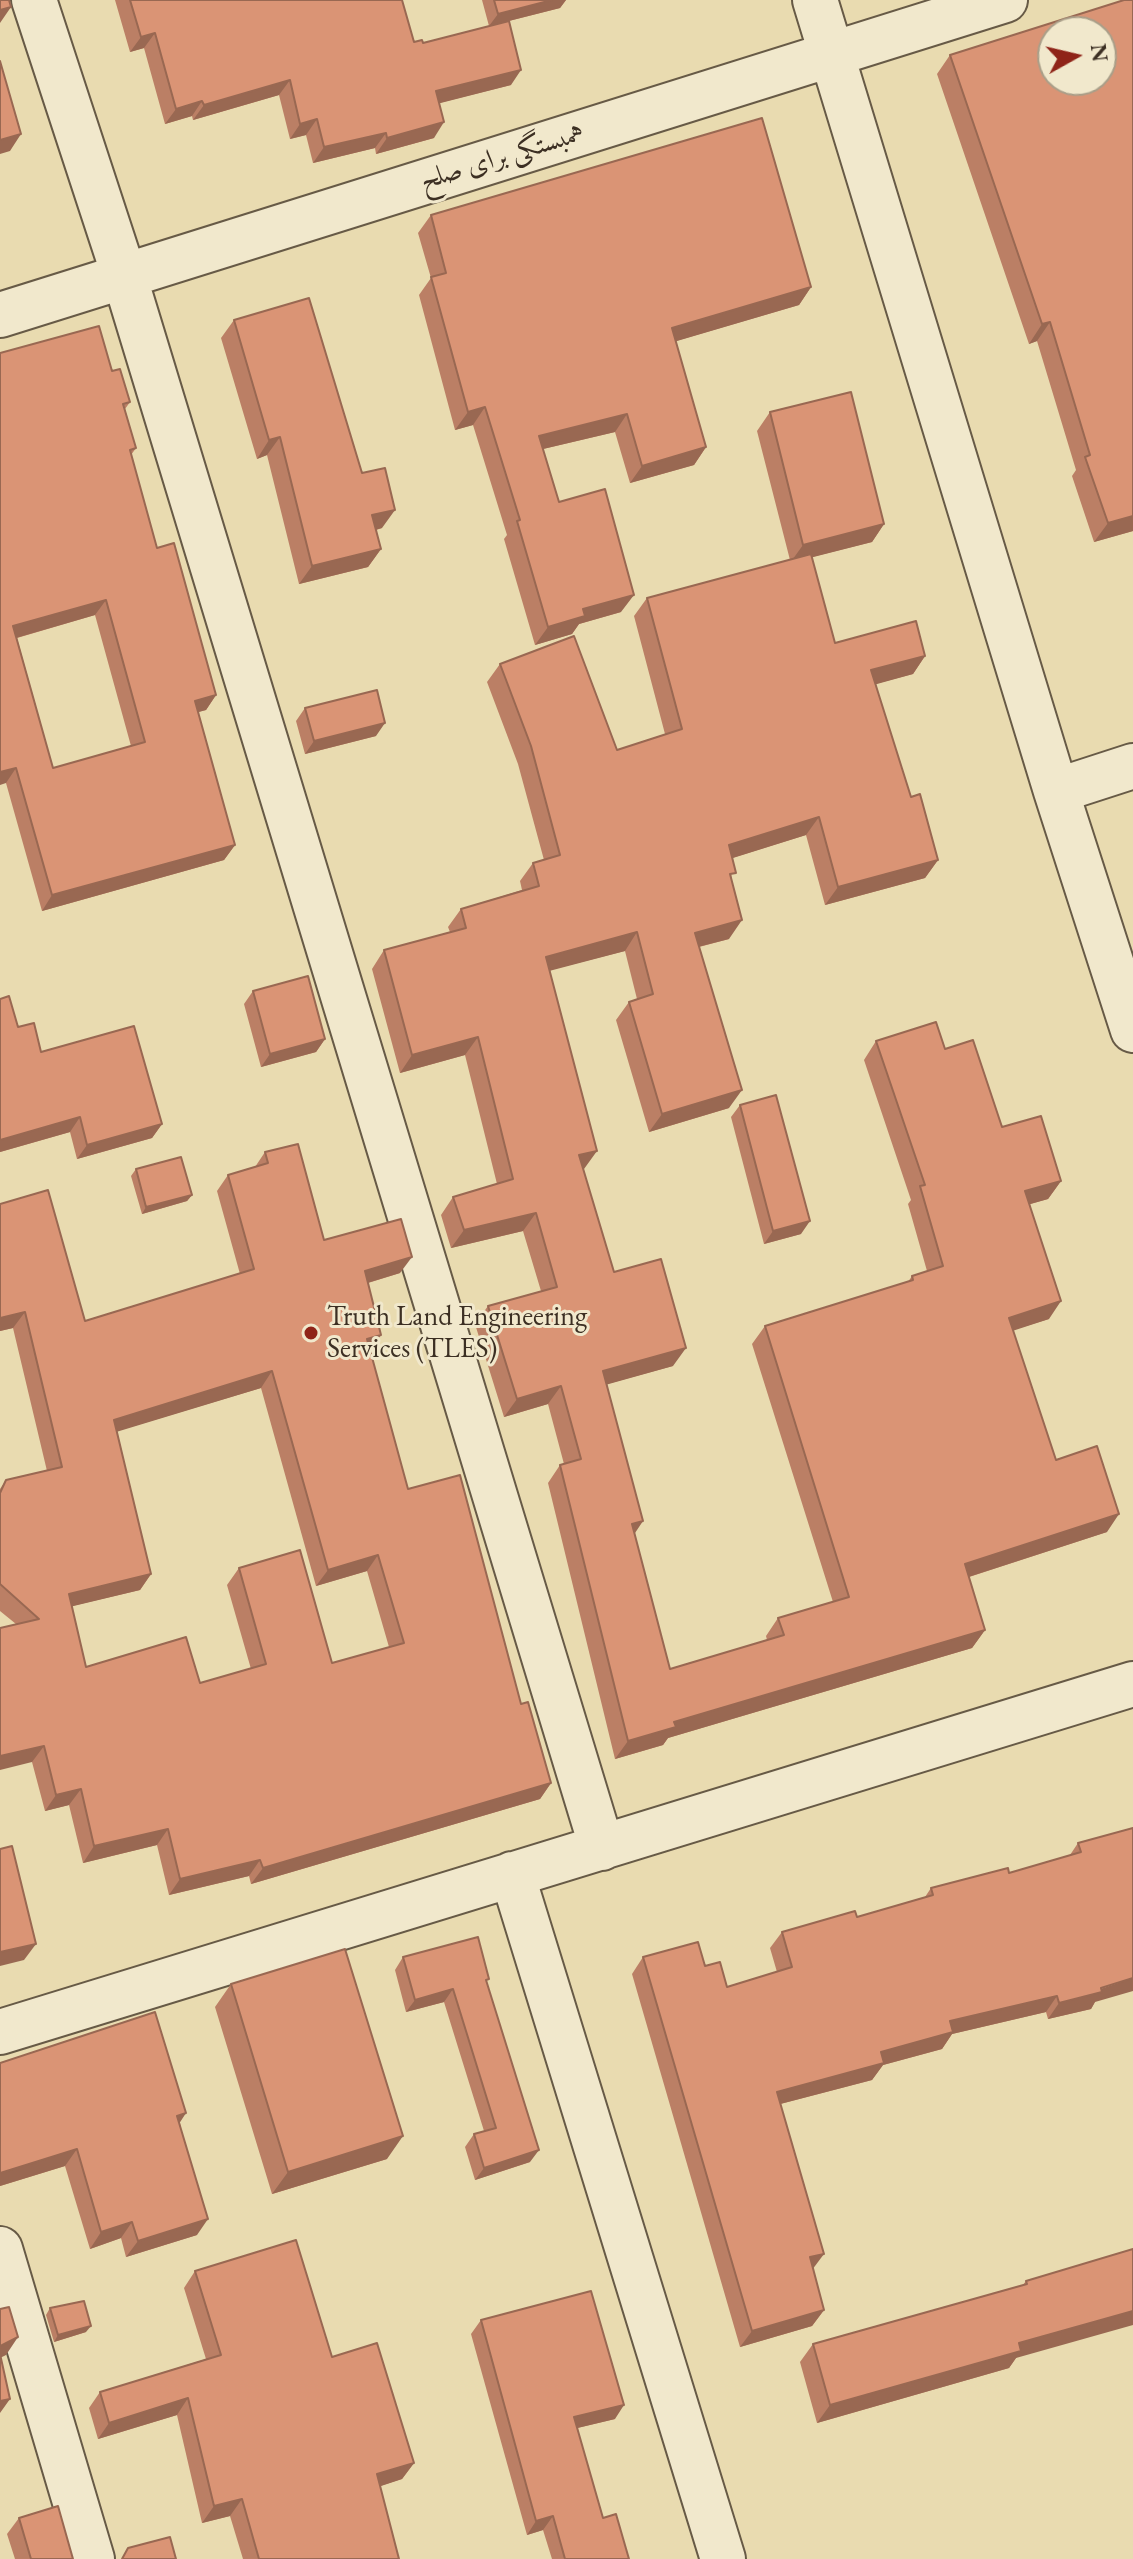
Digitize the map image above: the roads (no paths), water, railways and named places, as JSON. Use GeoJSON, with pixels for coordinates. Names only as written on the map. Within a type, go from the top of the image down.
{"type":"FeatureCollection","features":[{"type":"Feature","properties":{"kind":"street"},"geometry":{"type":"LineString","coordinates":[[34,0],[124,275],[602,1848]]}},
{"type":"Feature","properties":{"kind":"street"},"geometry":{"type":"LineString","coordinates":[[815,0],[1056,791],[1133,1030]]}},
{"type":"Feature","properties":{"kind":"street","name":"همبستگی برای صلح"},"geometry":{"type":"LineString","coordinates":[[0,315],[1005,0]]}},
{"type":"Feature","properties":{"kind":"street"},"geometry":{"type":"LineString","coordinates":[[1056,791],[1133,766]]}},
{"type":"Feature","properties":{"kind":"street"},"geometry":{"type":"LineString","coordinates":[[0,2032],[1133,1684]]}},
{"type":"Feature","properties":{"kind":"street"},"geometry":{"type":"LineString","coordinates":[[512,1874],[723,2559]]}},
{"type":"Feature","properties":{"kind":"street"},"geometry":{"type":"LineString","coordinates":[[0,2249],[92,2559]]}},
{"type":"Feature","properties":{"kind":"place","name":"Truth Land Engineering Services (TLES)"},"geometry":{"type":"Point","coordinates":[311,1333]}}]}
